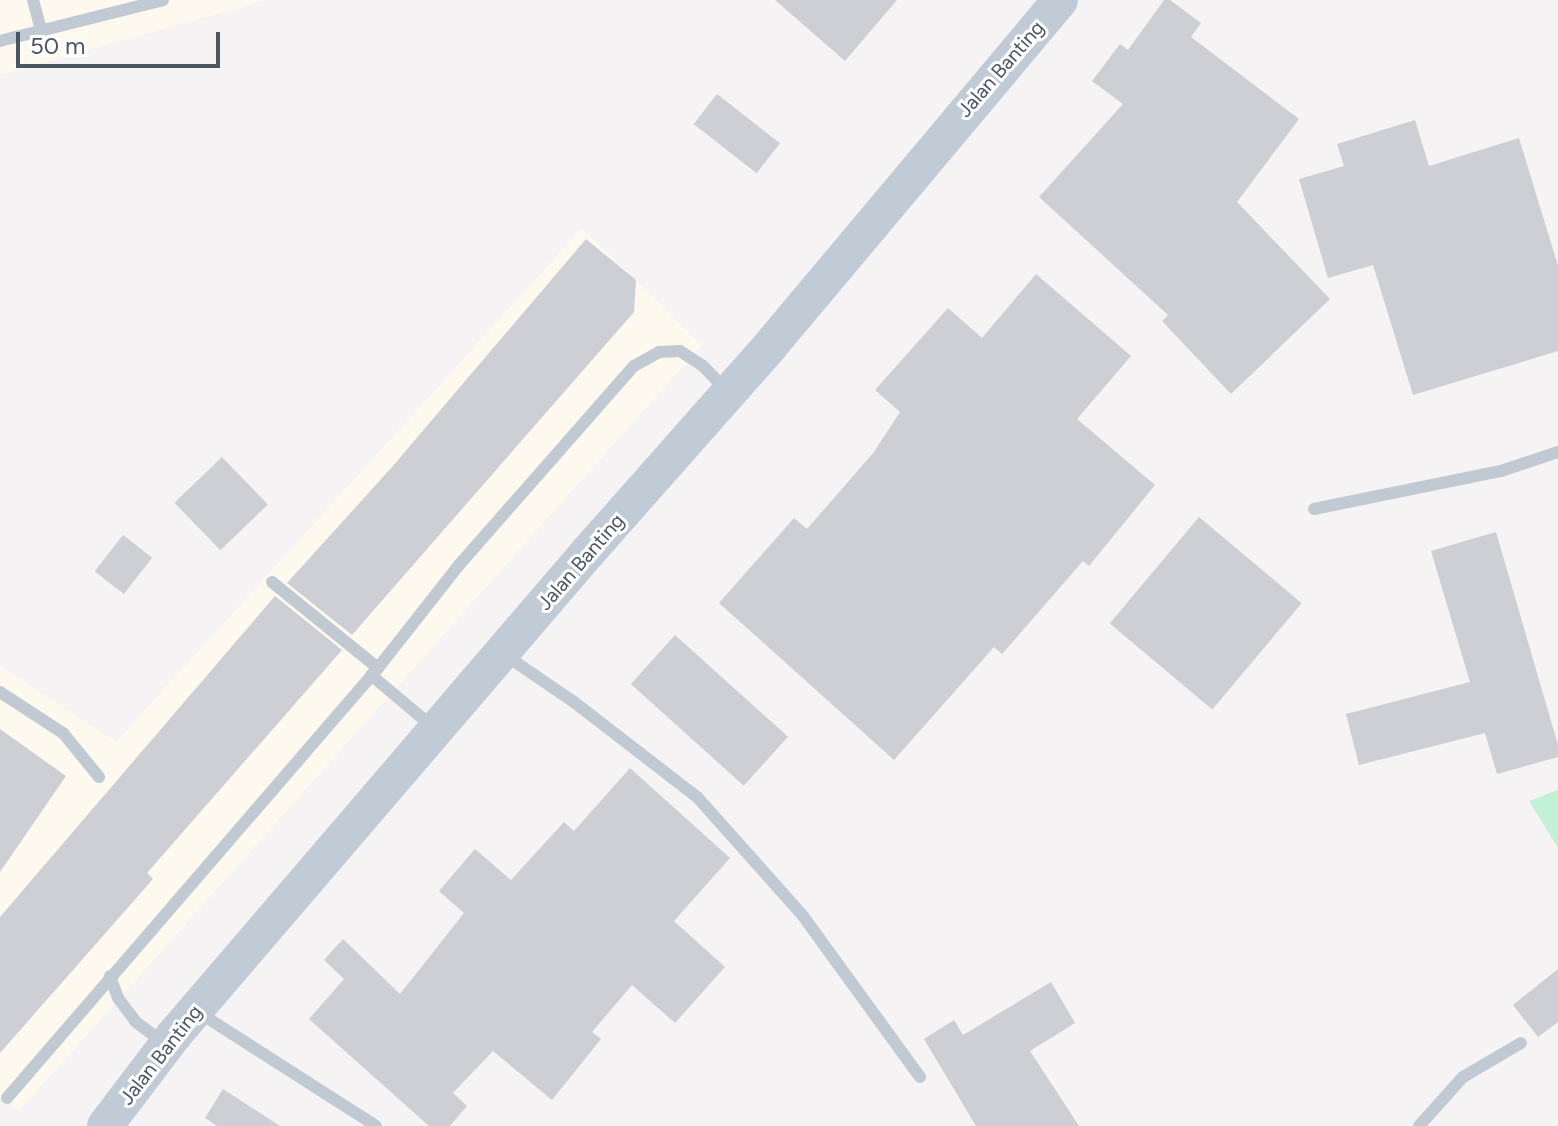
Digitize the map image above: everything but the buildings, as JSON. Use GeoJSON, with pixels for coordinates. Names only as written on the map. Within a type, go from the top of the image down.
{"type":"FeatureCollection","features":[{"type":"Feature","properties":{"kind":"main road","name":"Jalan Banting"},"geometry":{"type":"LineString","coordinates":[[105,1126],[195,1011],[730,393],[1060,0]]}},
{"type":"Feature","properties":{"kind":"lane"},"geometry":{"type":"LineString","coordinates":[[33,0],[41,29]]}},
{"type":"Feature","properties":{"kind":"lane"},"geometry":{"type":"LineString","coordinates":[[0,41],[163,0]]}},
{"type":"Feature","properties":{"kind":"lane"},"geometry":{"type":"LineString","coordinates":[[7,1098],[374,672],[459,565],[634,366],[659,352],[680,351],[703,366],[730,393]]}},
{"type":"Feature","properties":{"kind":"lane"},"geometry":{"type":"LineString","coordinates":[[1314,509],[1501,471],[1558,452]]}},
{"type":"Feature","properties":{"kind":"lane"},"geometry":{"type":"LineString","coordinates":[[272,582],[436,730]]}},
{"type":"Feature","properties":{"kind":"lane"},"geometry":{"type":"LineString","coordinates":[[502,653],[574,702],[698,798],[803,916],[920,1077]]}},
{"type":"Feature","properties":{"kind":"lane"},"geometry":{"type":"LineString","coordinates":[[0,692],[63,733],[99,777]]}},
{"type":"Feature","properties":{"kind":"lane"},"geometry":{"type":"LineString","coordinates":[[110,976],[118,998],[136,1022],[167,1045]]}},
{"type":"Feature","properties":{"kind":"lane"},"geometry":{"type":"LineString","coordinates":[[195,1011],[376,1126]]}},
{"type":"Feature","properties":{"kind":"lane"},"geometry":{"type":"LineString","coordinates":[[1419,1126],[1463,1077],[1521,1043]]}},
{"type":"Feature","properties":{"kind":"shaded area"},"geometry":{"type":"Polygon","coordinates":[[[0,0],[266,0],[0,75],[0,0]]]}},
{"type":"Feature","properties":{"kind":"shaded area"},"geometry":{"type":"Polygon","coordinates":[[[582,228],[702,345],[19,1111],[0,1098],[0,666],[116,742],[582,228]]]}},
{"type":"Feature","properties":{"kind":"green space"},"geometry":{"type":"Polygon","coordinates":[[[1558,790],[1558,848],[1529,801],[1558,790]]]}}]}
